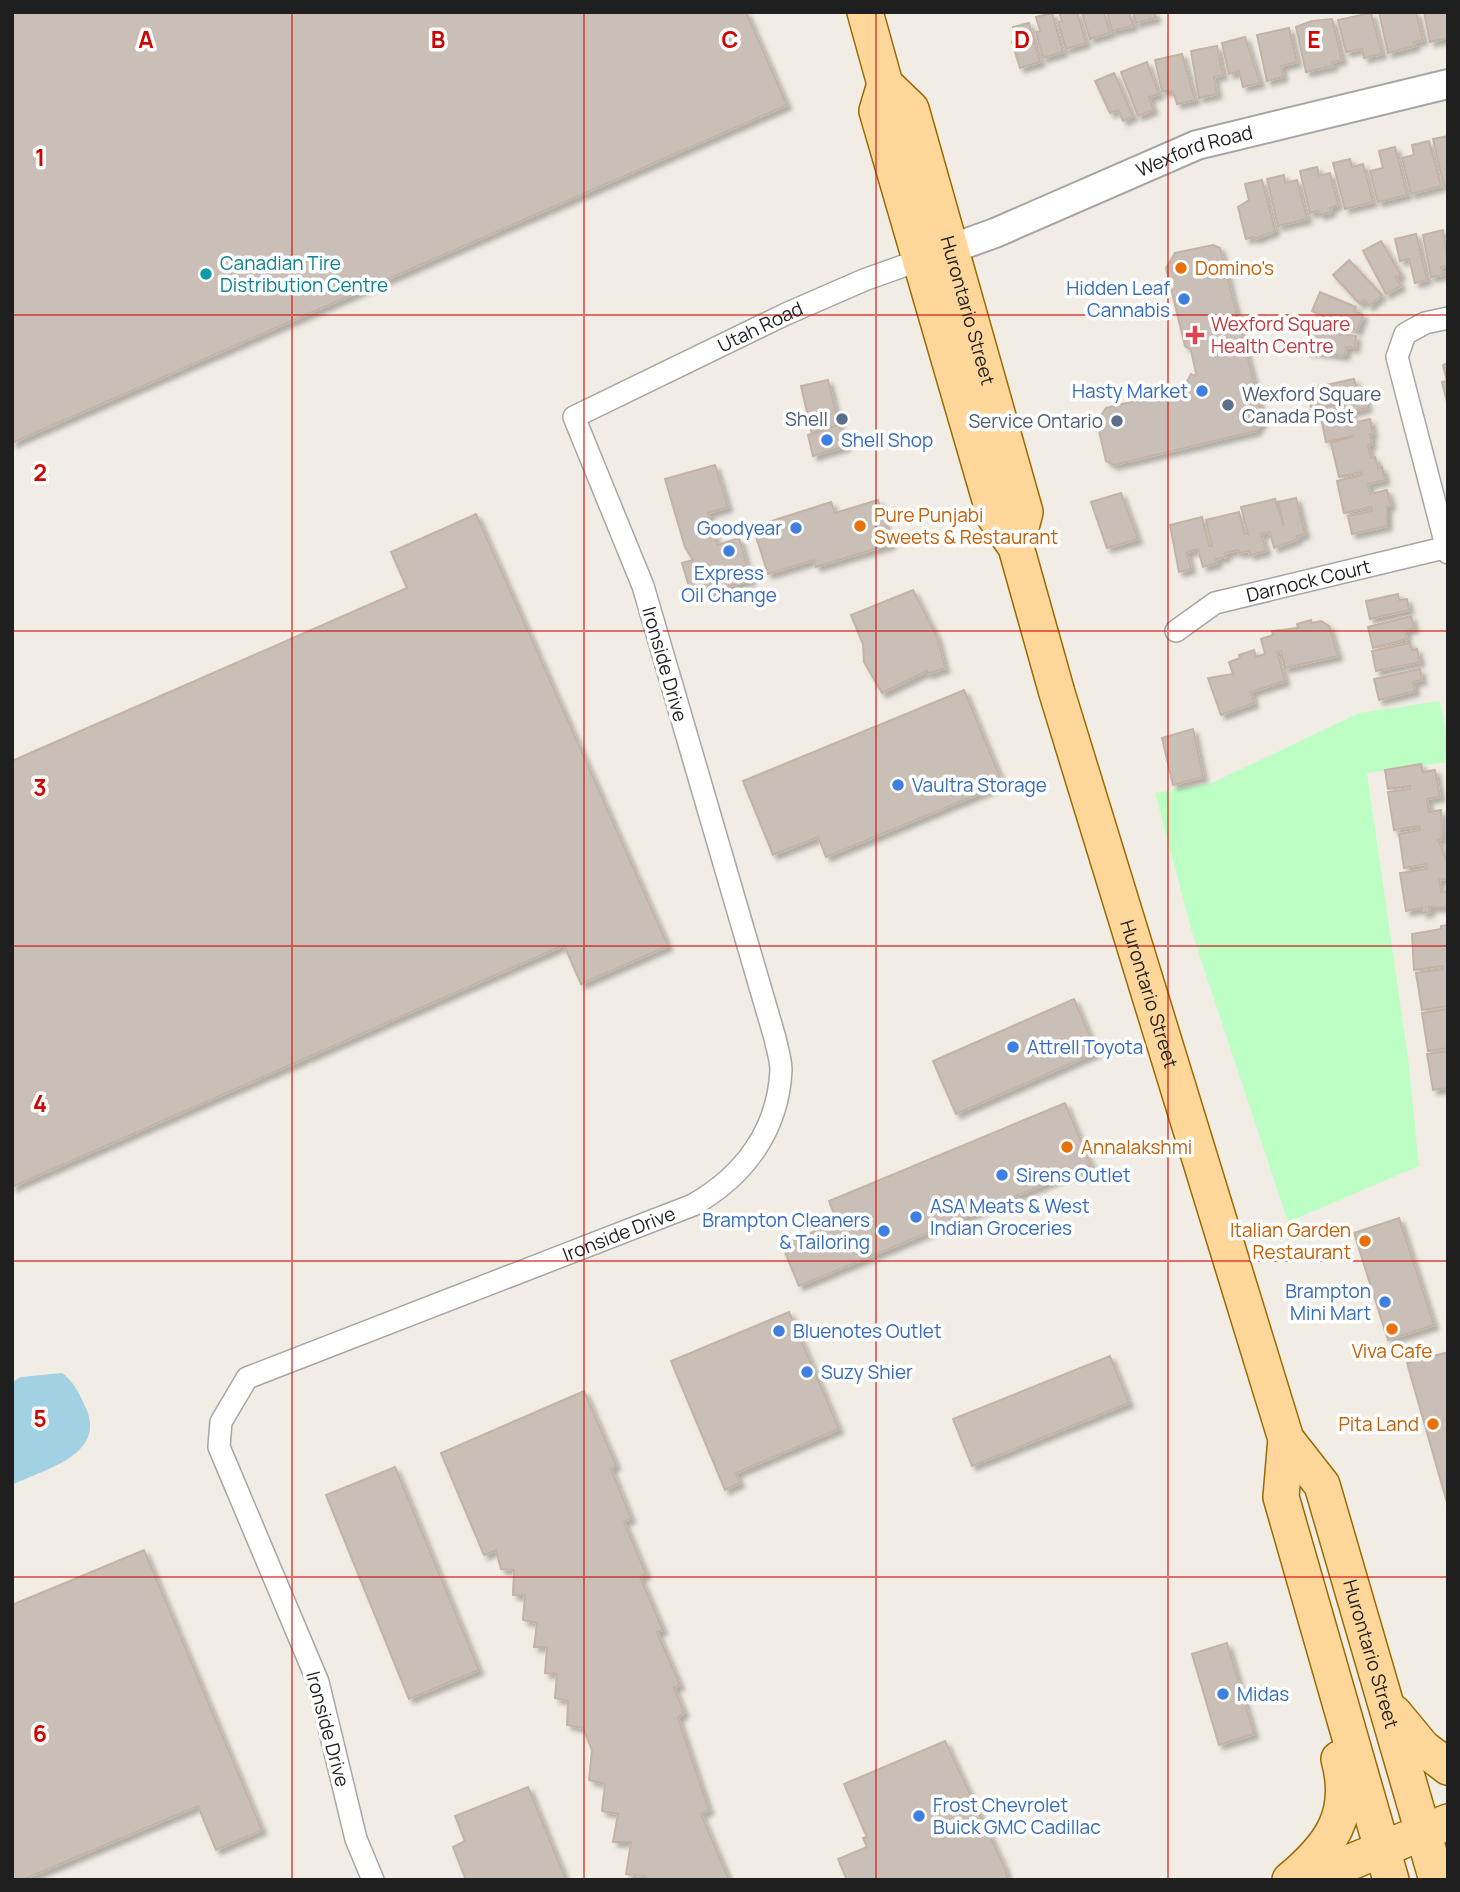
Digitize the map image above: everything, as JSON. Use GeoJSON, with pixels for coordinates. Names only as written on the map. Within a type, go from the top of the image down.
{"type":"FeatureCollection","features":[{"type":"Feature","properties":{"kind":"main road","name":"Hurontario Street"},"geometry":{"type":"LineString","coordinates":[[865,12],[885,84],[911,109],[936,255],[1026,512],[1016,547],[1057,693],[1286,1439],[1322,1485],[1385,1699],[1436,1827],[1437,1880]]}},
{"type":"Feature","properties":{"kind":"main road","name":"Hurontario Street"},"geometry":{"type":"LineString","coordinates":[[1286,1439],[1281,1497],[1386,1864]]}},
{"type":"Feature","properties":{"kind":"main road"},"geometry":{"type":"LineString","coordinates":[[1290,1880],[1318,1856],[1334,1833],[1345,1798],[1344,1778],[1329,1722],[1339,1699]]}},
{"type":"Feature","properties":{"kind":"main road"},"geometry":{"type":"LineString","coordinates":[[1385,1699],[1404,1728],[1448,1767]]}},
{"type":"Feature","properties":{"kind":"main road"},"geometry":{"type":"LineString","coordinates":[[1307,1880],[1386,1864],[1436,1827]]}},
{"type":"Feature","properties":{"kind":"street","name":"Wexford Road"},"geometry":{"type":"LineString","coordinates":[[936,255],[996,233],[1197,145],[1448,84]]}},
{"type":"Feature","properties":{"kind":"street","name":"Utah Road"},"geometry":{"type":"LineString","coordinates":[[575,417],[786,314],[864,280],[936,255]]}},
{"type":"Feature","properties":{"kind":"street"},"geometry":{"type":"LineString","coordinates":[[1448,318],[1425,323],[1405,334],[1397,357],[1448,553]]}},
{"type":"Feature","properties":{"kind":"street","name":"Ironside Drive"},"geometry":{"type":"LineString","coordinates":[[373,1880],[356,1839],[318,1682],[219,1447],[221,1422],[232,1398],[247,1378],[693,1205],[721,1189],[746,1165],[762,1140],[772,1112],[781,1069],[643,586],[575,417]]}},
{"type":"Feature","properties":{"kind":"street","name":"Darnock Court"},"geometry":{"type":"LineString","coordinates":[[1176,631],[1215,603],[1447,547]]}},
{"type":"Feature","properties":{"kind":"green space"},"geometry":{"type":"Polygon","coordinates":[[[1440,701],[1448,742],[1448,762],[1367,773],[1408,1058],[1419,1166],[1288,1222],[1193,936],[1155,793],[1212,783],[1359,713],[1440,701]]]}},
{"type":"Feature","properties":{"kind":"water"},"geometry":{"type":"Polygon","coordinates":[[[62,1373],[75,1387],[84,1404],[90,1421],[89,1435],[82,1447],[71,1457],[12,1485],[12,1382],[21,1377],[62,1373]]]}},
{"type":"Feature","properties":{"kind":"building","name":"Canadian Tire Distribution Centre"},"geometry":{"type":"Polygon","coordinates":[[[12,12],[746,12],[787,105],[12,443],[12,12]]]}},
{"type":"Feature","properties":{"kind":"building"},"geometry":{"type":"Polygon","coordinates":[[[1059,12],[1077,12],[1086,43],[1066,49],[1058,22],[1062,21],[1059,12]]]}},
{"type":"Feature","properties":{"kind":"building"},"geometry":{"type":"Polygon","coordinates":[[[1104,12],[1110,33],[1090,39],[1082,13],[1104,12]]]}},
{"type":"Feature","properties":{"kind":"building"},"geometry":{"type":"Polygon","coordinates":[[[1107,12],[1129,12],[1133,26],[1112,31],[1107,12]]]}},
{"type":"Feature","properties":{"kind":"building"},"geometry":{"type":"Polygon","coordinates":[[[1133,12],[1154,12],[1156,18],[1136,23],[1133,12]]]}},
{"type":"Feature","properties":{"kind":"building"},"geometry":{"type":"Polygon","coordinates":[[[1379,12],[1416,12],[1423,40],[1414,42],[1415,46],[1388,53],[1379,12]]]}},
{"type":"Feature","properties":{"kind":"building"},"geometry":{"type":"Polygon","coordinates":[[[1424,12],[1448,12],[1448,38],[1430,42],[1424,12]]]}},
{"type":"Feature","properties":{"kind":"building"},"geometry":{"type":"Polygon","coordinates":[[[1052,13],[1063,52],[1043,58],[1036,32],[1040,31],[1036,17],[1052,13]]]}},
{"type":"Feature","properties":{"kind":"building"},"geometry":{"type":"Polygon","coordinates":[[[1371,13],[1382,54],[1364,58],[1362,49],[1346,52],[1338,20],[1371,13]]]}},
{"type":"Feature","properties":{"kind":"building"},"geometry":{"type":"Polygon","coordinates":[[[1332,19],[1342,60],[1332,62],[1333,66],[1306,72],[1296,27],[1312,21],[1332,19]]]}},
{"type":"Feature","properties":{"kind":"building"},"geometry":{"type":"Polygon","coordinates":[[[1029,23],[1040,62],[1020,68],[1012,42],[1016,41],[1013,27],[1029,23]]]}},
{"type":"Feature","properties":{"kind":"building"},"geometry":{"type":"Polygon","coordinates":[[[1289,28],[1297,62],[1281,66],[1283,77],[1267,81],[1257,35],[1289,28]]]}},
{"type":"Feature","properties":{"kind":"building"},"geometry":{"type":"Polygon","coordinates":[[[1245,37],[1260,83],[1243,87],[1239,71],[1229,74],[1222,43],[1245,37]]]}},
{"type":"Feature","properties":{"kind":"building"},"geometry":{"type":"Polygon","coordinates":[[[1217,46],[1223,75],[1214,77],[1217,94],[1199,98],[1191,51],[1217,46]]]}},
{"type":"Feature","properties":{"kind":"building"},"geometry":{"type":"Polygon","coordinates":[[[1182,54],[1195,100],[1177,104],[1173,91],[1162,91],[1155,60],[1182,54]]]}},
{"type":"Feature","properties":{"kind":"building"},"geometry":{"type":"Polygon","coordinates":[[[1147,62],[1159,94],[1149,97],[1153,110],[1138,116],[1121,72],[1147,62]]]}},
{"type":"Feature","properties":{"kind":"building"},"geometry":{"type":"Polygon","coordinates":[[[1114,73],[1133,116],[1123,121],[1118,110],[1110,113],[1095,81],[1114,73]]]}},
{"type":"Feature","properties":{"kind":"building"},"geometry":{"type":"Polygon","coordinates":[[[1448,136],[1448,185],[1444,186],[1433,139],[1448,136]]]}},
{"type":"Feature","properties":{"kind":"building"},"geometry":{"type":"Polygon","coordinates":[[[1429,141],[1441,186],[1411,194],[1402,158],[1414,155],[1412,145],[1429,141]]]}},
{"type":"Feature","properties":{"kind":"building"},"geometry":{"type":"Polygon","coordinates":[[[1395,147],[1407,195],[1378,202],[1370,171],[1383,168],[1379,151],[1395,147]]]}},
{"type":"Feature","properties":{"kind":"building"},"geometry":{"type":"Polygon","coordinates":[[[1350,159],[1352,167],[1363,164],[1373,202],[1345,209],[1333,163],[1350,159]]]}},
{"type":"Feature","properties":{"kind":"building"},"geometry":{"type":"Polygon","coordinates":[[[1317,167],[1319,176],[1330,173],[1338,205],[1330,208],[1331,212],[1320,215],[1318,211],[1310,213],[1300,171],[1317,167]]]}},
{"type":"Feature","properties":{"kind":"building"},"geometry":{"type":"Polygon","coordinates":[[[1284,175],[1285,183],[1297,180],[1307,219],[1278,226],[1267,179],[1284,175]]]}},
{"type":"Feature","properties":{"kind":"building"},"geometry":{"type":"Polygon","coordinates":[[[1262,180],[1275,231],[1255,239],[1246,239],[1238,207],[1249,200],[1245,184],[1262,180]]]}},
{"type":"Feature","properties":{"kind":"building"},"geometry":{"type":"Polygon","coordinates":[[[1443,230],[1448,265],[1441,267],[1443,275],[1431,277],[1423,235],[1443,230]]]}},
{"type":"Feature","properties":{"kind":"building"},"geometry":{"type":"Polygon","coordinates":[[[1416,234],[1427,280],[1415,283],[1409,259],[1400,261],[1395,239],[1416,234]]]}},
{"type":"Feature","properties":{"kind":"building"},"geometry":{"type":"Polygon","coordinates":[[[1381,241],[1401,275],[1396,277],[1401,286],[1386,294],[1363,251],[1381,241]]]}},
{"type":"Feature","properties":{"kind":"building"},"geometry":{"type":"Polygon","coordinates":[[[1213,245],[1220,248],[1263,419],[1256,431],[1114,465],[1106,461],[1097,422],[1106,408],[1155,396],[1161,400],[1183,395],[1185,392],[1182,390],[1191,374],[1195,376],[1191,350],[1185,346],[1166,268],[1175,253],[1213,245]]]}},
{"type":"Feature","properties":{"kind":"building"},"geometry":{"type":"Polygon","coordinates":[[[1349,260],[1382,295],[1369,306],[1364,300],[1360,304],[1333,275],[1349,260]]]}},
{"type":"Feature","properties":{"kind":"building"},"geometry":{"type":"Polygon","coordinates":[[[1320,292],[1356,307],[1354,311],[1363,315],[1357,331],[1312,311],[1320,292]]]}},
{"type":"Feature","properties":{"kind":"building"},"geometry":{"type":"Polygon","coordinates":[[[1309,331],[1356,336],[1355,348],[1346,347],[1345,356],[1307,351],[1309,331]]]}},
{"type":"Feature","properties":{"kind":"building"},"geometry":{"type":"Polygon","coordinates":[[[1448,363],[1448,406],[1442,382],[1447,381],[1443,365],[1448,363]]]}},
{"type":"Feature","properties":{"kind":"building"},"geometry":{"type":"Polygon","coordinates":[[[1354,379],[1359,396],[1365,395],[1367,408],[1350,412],[1353,423],[1370,419],[1373,434],[1370,434],[1372,444],[1368,445],[1371,458],[1375,457],[1378,468],[1382,467],[1385,480],[1368,484],[1370,494],[1387,490],[1391,505],[1387,506],[1387,526],[1352,534],[1348,516],[1372,511],[1371,507],[1344,513],[1337,481],[1362,475],[1361,472],[1339,477],[1331,443],[1354,436],[1326,442],[1319,408],[1340,404],[1339,401],[1311,407],[1307,389],[1354,379]]]}},
{"type":"Feature","properties":{"kind":"building"},"geometry":{"type":"Polygon","coordinates":[[[828,380],[839,425],[812,434],[801,386],[828,380]]]}},
{"type":"Feature","properties":{"kind":"building","name":"Shell Shop"},"geometry":{"type":"Polygon","coordinates":[[[839,425],[846,446],[813,456],[808,435],[839,425]]]}},
{"type":"Feature","properties":{"kind":"building"},"geometry":{"type":"Polygon","coordinates":[[[715,465],[728,507],[708,513],[717,545],[739,538],[751,580],[692,597],[682,563],[693,560],[685,547],[665,479],[715,465]]]}},
{"type":"Feature","properties":{"kind":"building"},"geometry":{"type":"Polygon","coordinates":[[[1121,493],[1138,539],[1107,548],[1091,502],[1121,493]]]}},
{"type":"Feature","properties":{"kind":"building"},"geometry":{"type":"Polygon","coordinates":[[[1296,498],[1305,534],[1297,536],[1298,539],[1274,548],[1270,532],[1261,534],[1266,551],[1250,555],[1249,551],[1239,553],[1238,550],[1225,553],[1226,557],[1216,559],[1217,563],[1203,567],[1198,549],[1187,552],[1191,569],[1179,572],[1170,525],[1202,517],[1209,546],[1212,546],[1206,520],[1239,512],[1245,534],[1248,534],[1241,507],[1275,499],[1284,526],[1278,502],[1296,498]]]}},
{"type":"Feature","properties":{"kind":"building"},"geometry":{"type":"Polygon","coordinates":[[[878,500],[891,544],[816,567],[814,560],[768,574],[753,527],[831,502],[835,513],[878,500]]]}},
{"type":"Feature","properties":{"kind":"building"},"geometry":{"type":"Polygon","coordinates":[[[476,514],[668,946],[581,984],[564,945],[12,1187],[12,761],[407,588],[391,552],[476,514]]]}},
{"type":"Feature","properties":{"kind":"building"},"geometry":{"type":"Polygon","coordinates":[[[913,590],[937,637],[945,668],[928,674],[927,671],[882,693],[864,662],[863,644],[851,615],[913,590]]]}},
{"type":"Feature","properties":{"kind":"building"},"geometry":{"type":"Polygon","coordinates":[[[1398,594],[1399,600],[1407,599],[1409,610],[1370,619],[1366,601],[1398,594]]]}},
{"type":"Feature","properties":{"kind":"building"},"geometry":{"type":"Polygon","coordinates":[[[1411,616],[1414,628],[1405,631],[1407,639],[1373,648],[1368,627],[1411,616]]]}},
{"type":"Feature","properties":{"kind":"building"},"geometry":{"type":"Polygon","coordinates":[[[1311,620],[1312,623],[1321,621],[1329,626],[1338,656],[1285,668],[1281,651],[1277,652],[1285,681],[1251,692],[1254,703],[1221,715],[1208,678],[1233,674],[1229,662],[1240,658],[1239,655],[1254,650],[1256,657],[1265,654],[1261,639],[1273,635],[1272,631],[1298,628],[1297,624],[1311,620]]]}},
{"type":"Feature","properties":{"kind":"building"},"geometry":{"type":"Polygon","coordinates":[[[1410,643],[1412,650],[1417,649],[1420,662],[1376,671],[1372,651],[1410,643]]]}},
{"type":"Feature","properties":{"kind":"building"},"geometry":{"type":"Polygon","coordinates":[[[1420,669],[1422,680],[1413,682],[1415,691],[1379,700],[1374,679],[1420,669]]]}},
{"type":"Feature","properties":{"kind":"building"},"geometry":{"type":"Polygon","coordinates":[[[964,690],[1003,784],[826,857],[818,837],[773,855],[743,781],[964,690]]]}},
{"type":"Feature","properties":{"kind":"building"},"geometry":{"type":"Polygon","coordinates":[[[1193,729],[1203,777],[1173,785],[1162,738],[1193,729]]]}},
{"type":"Feature","properties":{"kind":"building"},"geometry":{"type":"Polygon","coordinates":[[[1421,764],[1423,772],[1435,770],[1440,797],[1427,799],[1429,812],[1441,810],[1442,839],[1438,840],[1448,864],[1448,879],[1439,880],[1441,892],[1448,891],[1448,907],[1429,907],[1430,912],[1422,913],[1422,908],[1406,911],[1400,873],[1427,869],[1426,864],[1404,868],[1399,834],[1420,830],[1419,826],[1394,830],[1388,792],[1410,789],[1410,786],[1388,789],[1385,770],[1421,764]]]}},
{"type":"Feature","properties":{"kind":"building"},"geometry":{"type":"Polygon","coordinates":[[[1448,925],[1448,1006],[1422,1010],[1416,973],[1443,969],[1442,966],[1414,970],[1412,934],[1441,929],[1441,926],[1448,925]]]}},
{"type":"Feature","properties":{"kind":"building"},"geometry":{"type":"Polygon","coordinates":[[[1074,999],[1097,1052],[956,1114],[933,1061],[1074,999]]]}},
{"type":"Feature","properties":{"kind":"building"},"geometry":{"type":"Polygon","coordinates":[[[1448,1009],[1448,1048],[1428,1051],[1422,1013],[1448,1009]]]}},
{"type":"Feature","properties":{"kind":"building"},"geometry":{"type":"Polygon","coordinates":[[[1448,1051],[1448,1088],[1433,1090],[1427,1054],[1448,1051]]]}},
{"type":"Feature","properties":{"kind":"building"},"geometry":{"type":"Polygon","coordinates":[[[1065,1103],[1091,1165],[799,1286],[782,1245],[837,1222],[829,1201],[1065,1103]]]}},
{"type":"Feature","properties":{"kind":"building"},"geometry":{"type":"Polygon","coordinates":[[[1399,1218],[1434,1325],[1388,1340],[1354,1233],[1399,1218]]]}},
{"type":"Feature","properties":{"kind":"building"},"geometry":{"type":"Polygon","coordinates":[[[789,1312],[839,1429],[736,1473],[740,1483],[725,1490],[671,1361],[789,1312]]]}},
{"type":"Feature","properties":{"kind":"building"},"geometry":{"type":"Polygon","coordinates":[[[1448,1352],[1448,1506],[1407,1363],[1448,1352]]]}},
{"type":"Feature","properties":{"kind":"building"},"geometry":{"type":"Polygon","coordinates":[[[1110,1356],[1129,1403],[972,1466],[953,1419],[1110,1356]]]}},
{"type":"Feature","properties":{"kind":"building"},"geometry":{"type":"Polygon","coordinates":[[[584,1391],[616,1465],[611,1469],[631,1518],[624,1522],[646,1574],[640,1577],[663,1630],[657,1632],[680,1685],[674,1688],[684,1712],[678,1718],[709,1810],[701,1814],[729,1880],[648,1880],[646,1876],[626,1874],[631,1842],[613,1842],[618,1814],[602,1811],[605,1784],[589,1780],[592,1750],[583,1728],[567,1725],[568,1701],[555,1698],[557,1674],[545,1673],[547,1647],[534,1647],[537,1623],[523,1620],[525,1595],[513,1595],[514,1570],[501,1569],[496,1550],[484,1555],[441,1453],[584,1391]]]}},
{"type":"Feature","properties":{"kind":"building"},"geometry":{"type":"Polygon","coordinates":[[[395,1467],[479,1670],[409,1699],[326,1495],[395,1467]]]}},
{"type":"Feature","properties":{"kind":"building"},"geometry":{"type":"Polygon","coordinates":[[[144,1550],[262,1830],[216,1850],[198,1806],[22,1880],[12,1880],[12,1605],[144,1550]]]}},
{"type":"Feature","properties":{"kind":"building","name":"Midas"},"geometry":{"type":"Polygon","coordinates":[[[1227,1643],[1254,1734],[1219,1745],[1192,1654],[1227,1643]]]}},
{"type":"Feature","properties":{"kind":"building","name":"Frost Chevrolet Buick GMC Cadillac"},"geometry":{"type":"Polygon","coordinates":[[[945,1741],[1004,1866],[1008,1880],[847,1880],[838,1859],[867,1847],[863,1838],[867,1837],[844,1784],[945,1741]]]}},
{"type":"Feature","properties":{"kind":"building"},"geometry":{"type":"Polygon","coordinates":[[[528,1787],[566,1880],[466,1880],[453,1847],[465,1841],[455,1816],[528,1787]]]}},
{"type":"Feature","properties":{"kind":"place","name":"Domino's"},"geometry":{"type":"Point","coordinates":[1181,268]}},
{"type":"Feature","properties":{"kind":"place","name":"Canadian Tire Distribution Centre"},"geometry":{"type":"Point","coordinates":[206,274]}},
{"type":"Feature","properties":{"kind":"place","name":"Hidden Leaf Cannabis"},"geometry":{"type":"Point","coordinates":[1184,299]}},
{"type":"Feature","properties":{"kind":"place","name":"Wexford Square Health Centre"},"geometry":{"type":"Point","coordinates":[1195,335]}},
{"type":"Feature","properties":{"kind":"place","name":"Hasty Market"},"geometry":{"type":"Point","coordinates":[1202,391]}},
{"type":"Feature","properties":{"kind":"place","name":"Wexford Square Canada Post"},"geometry":{"type":"Point","coordinates":[1228,405]}},
{"type":"Feature","properties":{"kind":"place","name":"Shell"},"geometry":{"type":"Point","coordinates":[842,419]}},
{"type":"Feature","properties":{"kind":"place","name":"Service Ontario"},"geometry":{"type":"Point","coordinates":[1117,421]}},
{"type":"Feature","properties":{"kind":"place","name":"Shell Shop"},"geometry":{"type":"Point","coordinates":[827,440]}},
{"type":"Feature","properties":{"kind":"place","name":"Pure Punjabi Sweets & Restaurant"},"geometry":{"type":"Point","coordinates":[860,526]}},
{"type":"Feature","properties":{"kind":"place","name":"Goodyear"},"geometry":{"type":"Point","coordinates":[796,528]}},
{"type":"Feature","properties":{"kind":"place","name":"Express Oil Change"},"geometry":{"type":"Point","coordinates":[729,551]}},
{"type":"Feature","properties":{"kind":"place","name":"Vaultra Storage"},"geometry":{"type":"Point","coordinates":[898,785]}},
{"type":"Feature","properties":{"kind":"place","name":"Attrell Toyota"},"geometry":{"type":"Point","coordinates":[1013,1047]}},
{"type":"Feature","properties":{"kind":"place","name":"Annalakshmi"},"geometry":{"type":"Point","coordinates":[1067,1147]}},
{"type":"Feature","properties":{"kind":"place","name":"Sirens Outlet"},"geometry":{"type":"Point","coordinates":[1002,1175]}},
{"type":"Feature","properties":{"kind":"place","name":"ASA Meats & West Indian Groceries"},"geometry":{"type":"Point","coordinates":[916,1217]}},
{"type":"Feature","properties":{"kind":"place","name":"Brampton Cleaners & Tailoring"},"geometry":{"type":"Point","coordinates":[884,1231]}},
{"type":"Feature","properties":{"kind":"place","name":"Italian Garden Restaurant"},"geometry":{"type":"Point","coordinates":[1365,1241]}},
{"type":"Feature","properties":{"kind":"place","name":"Brampton Mini Mart"},"geometry":{"type":"Point","coordinates":[1385,1302]}},
{"type":"Feature","properties":{"kind":"place","name":"Viva Cafe"},"geometry":{"type":"Point","coordinates":[1392,1329]}},
{"type":"Feature","properties":{"kind":"place","name":"Bluenotes Outlet"},"geometry":{"type":"Point","coordinates":[779,1331]}},
{"type":"Feature","properties":{"kind":"place","name":"Suzy Shier"},"geometry":{"type":"Point","coordinates":[807,1372]}},
{"type":"Feature","properties":{"kind":"place","name":"Pita Land"},"geometry":{"type":"Point","coordinates":[1433,1424]}},
{"type":"Feature","properties":{"kind":"place","name":"Midas"},"geometry":{"type":"Point","coordinates":[1223,1694]}},
{"type":"Feature","properties":{"kind":"place","name":"Frost Chevrolet Buick GMC Cadillac"},"geometry":{"type":"Point","coordinates":[919,1816]}}]}
